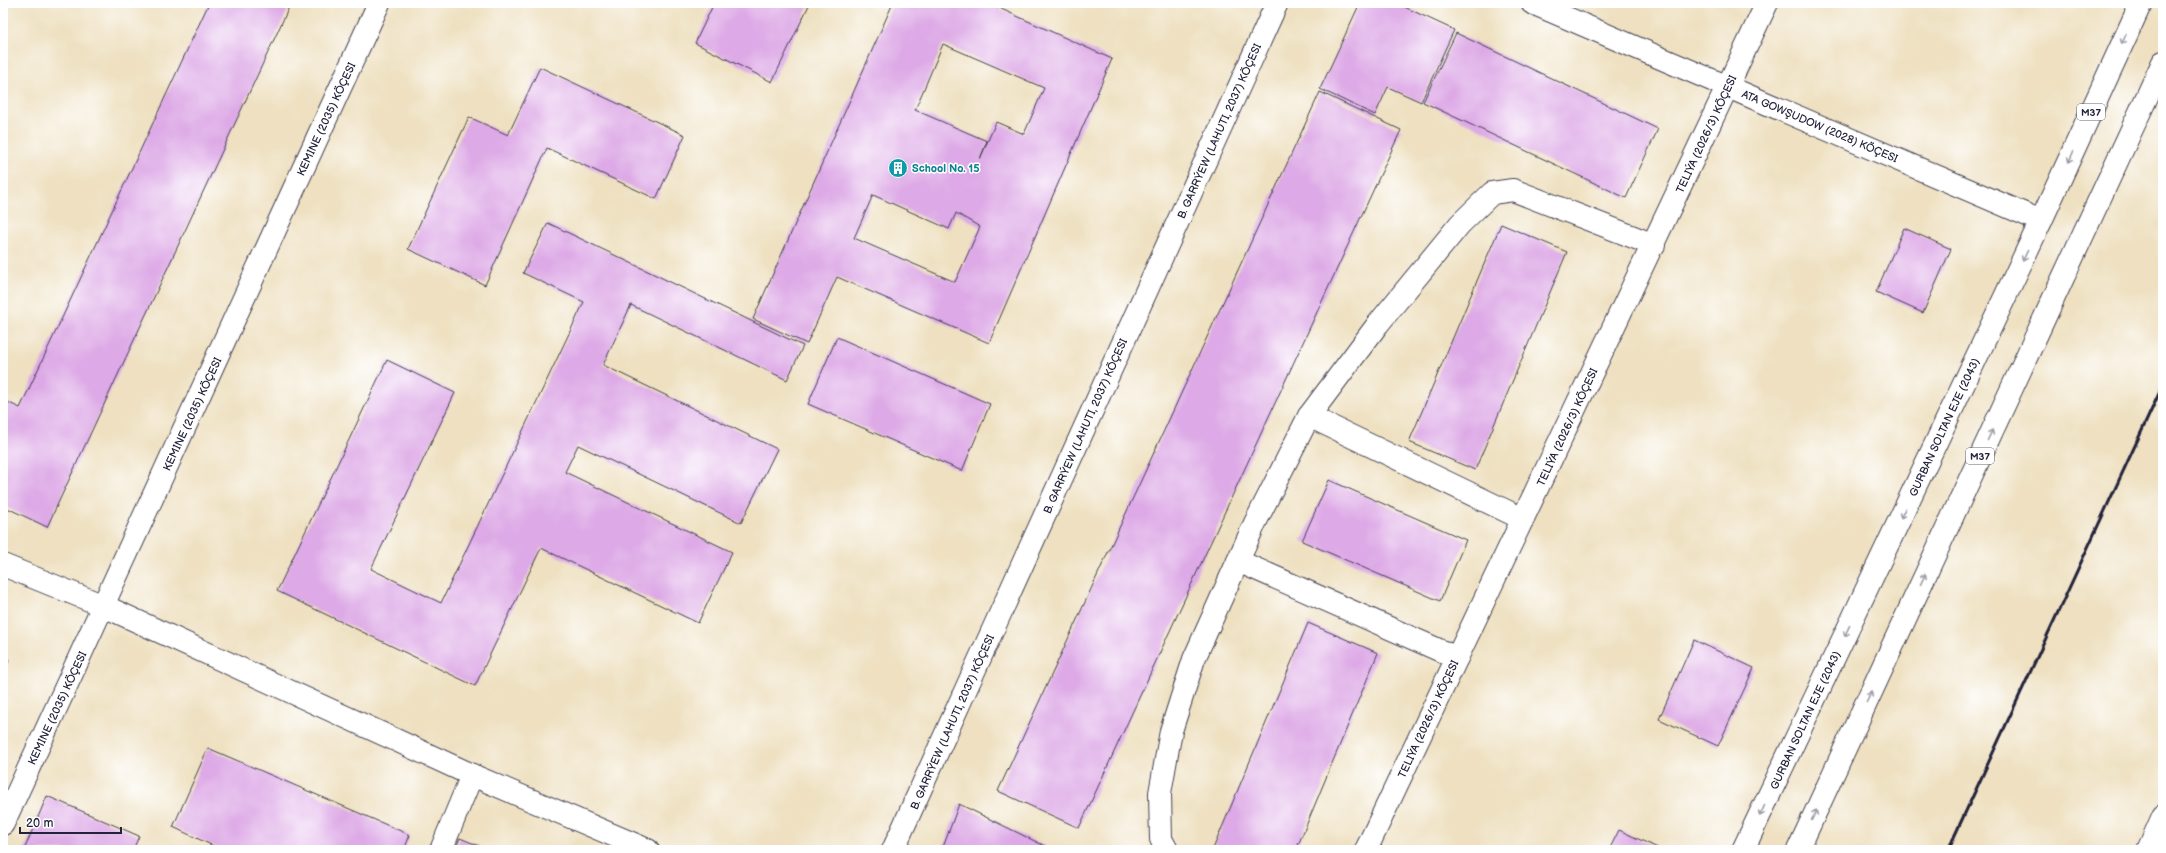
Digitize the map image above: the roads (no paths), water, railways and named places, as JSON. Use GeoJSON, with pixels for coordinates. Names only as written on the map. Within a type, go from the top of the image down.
{"type":"FeatureCollection","features":[{"type":"Feature","properties":{"kind":"main road","name":"KEMINE (2035) KÖÇESI"},"geometry":{"type":"LineString","coordinates":[[3,824],[379,3]]}},
{"type":"Feature","properties":{"kind":"main road","name":"B. GARRÝEW (LAHUTI, 2037) KÖÇESI"},"geometry":{"type":"LineString","coordinates":[[894,850],[1277,3]]}},
{"type":"Feature","properties":{"kind":"main road","name":"ATA GOWŞUDOW (2028) KÖÇESI"},"geometry":{"type":"LineString","coordinates":[[1532,3],[2041,221]]}},
{"type":"Feature","properties":{"kind":"main road","name":"TELIÝA (2026/3) KÖÇESI"},"geometry":{"type":"LineString","coordinates":[[1366,850],[1767,3]]}},
{"type":"Feature","properties":{"kind":"main road","name":"GURBAN SOLTAN EJE (2043)"},"geometry":{"type":"LineString","coordinates":[[1743,850],[2041,221],[2141,3]]}},
{"type":"Feature","properties":{"kind":"main road","name":"M37"},"geometry":{"type":"LineString","coordinates":[[1798,850],[2163,62]]}},
{"type":"Feature","properties":{"kind":"main road"},"geometry":{"type":"LineString","coordinates":[[1167,850],[1161,839],[1160,793],[1171,731],[1194,659],[1238,560],[1309,416],[1378,324],[1455,230],[1492,193],[1513,190],[1654,244]]}},
{"type":"Feature","properties":{"kind":"main road"},"geometry":{"type":"LineString","coordinates":[[1309,416],[1523,519]]}},
{"type":"Feature","properties":{"kind":"main road"},"geometry":{"type":"LineString","coordinates":[[1238,560],[1457,658]]}},
{"type":"Feature","properties":{"kind":"main road"},"geometry":{"type":"LineString","coordinates":[[3,565],[104,606],[472,775],[648,850]]}},
{"type":"Feature","properties":{"kind":"main road"},"geometry":{"type":"LineString","coordinates":[[441,850],[472,775]]}},
{"type":"Feature","properties":{"kind":"main road"},"geometry":{"type":"LineString","coordinates":[[2148,850],[2163,816]]}},
{"type":"Feature","properties":{"kind":"railway"},"geometry":{"type":"LineString","coordinates":[[1948,850],[2163,385]]}},
{"type":"Feature","properties":{"kind":"place","name":"School No. 15"},"geometry":{"type":"Point","coordinates":[898,168]}}]}
